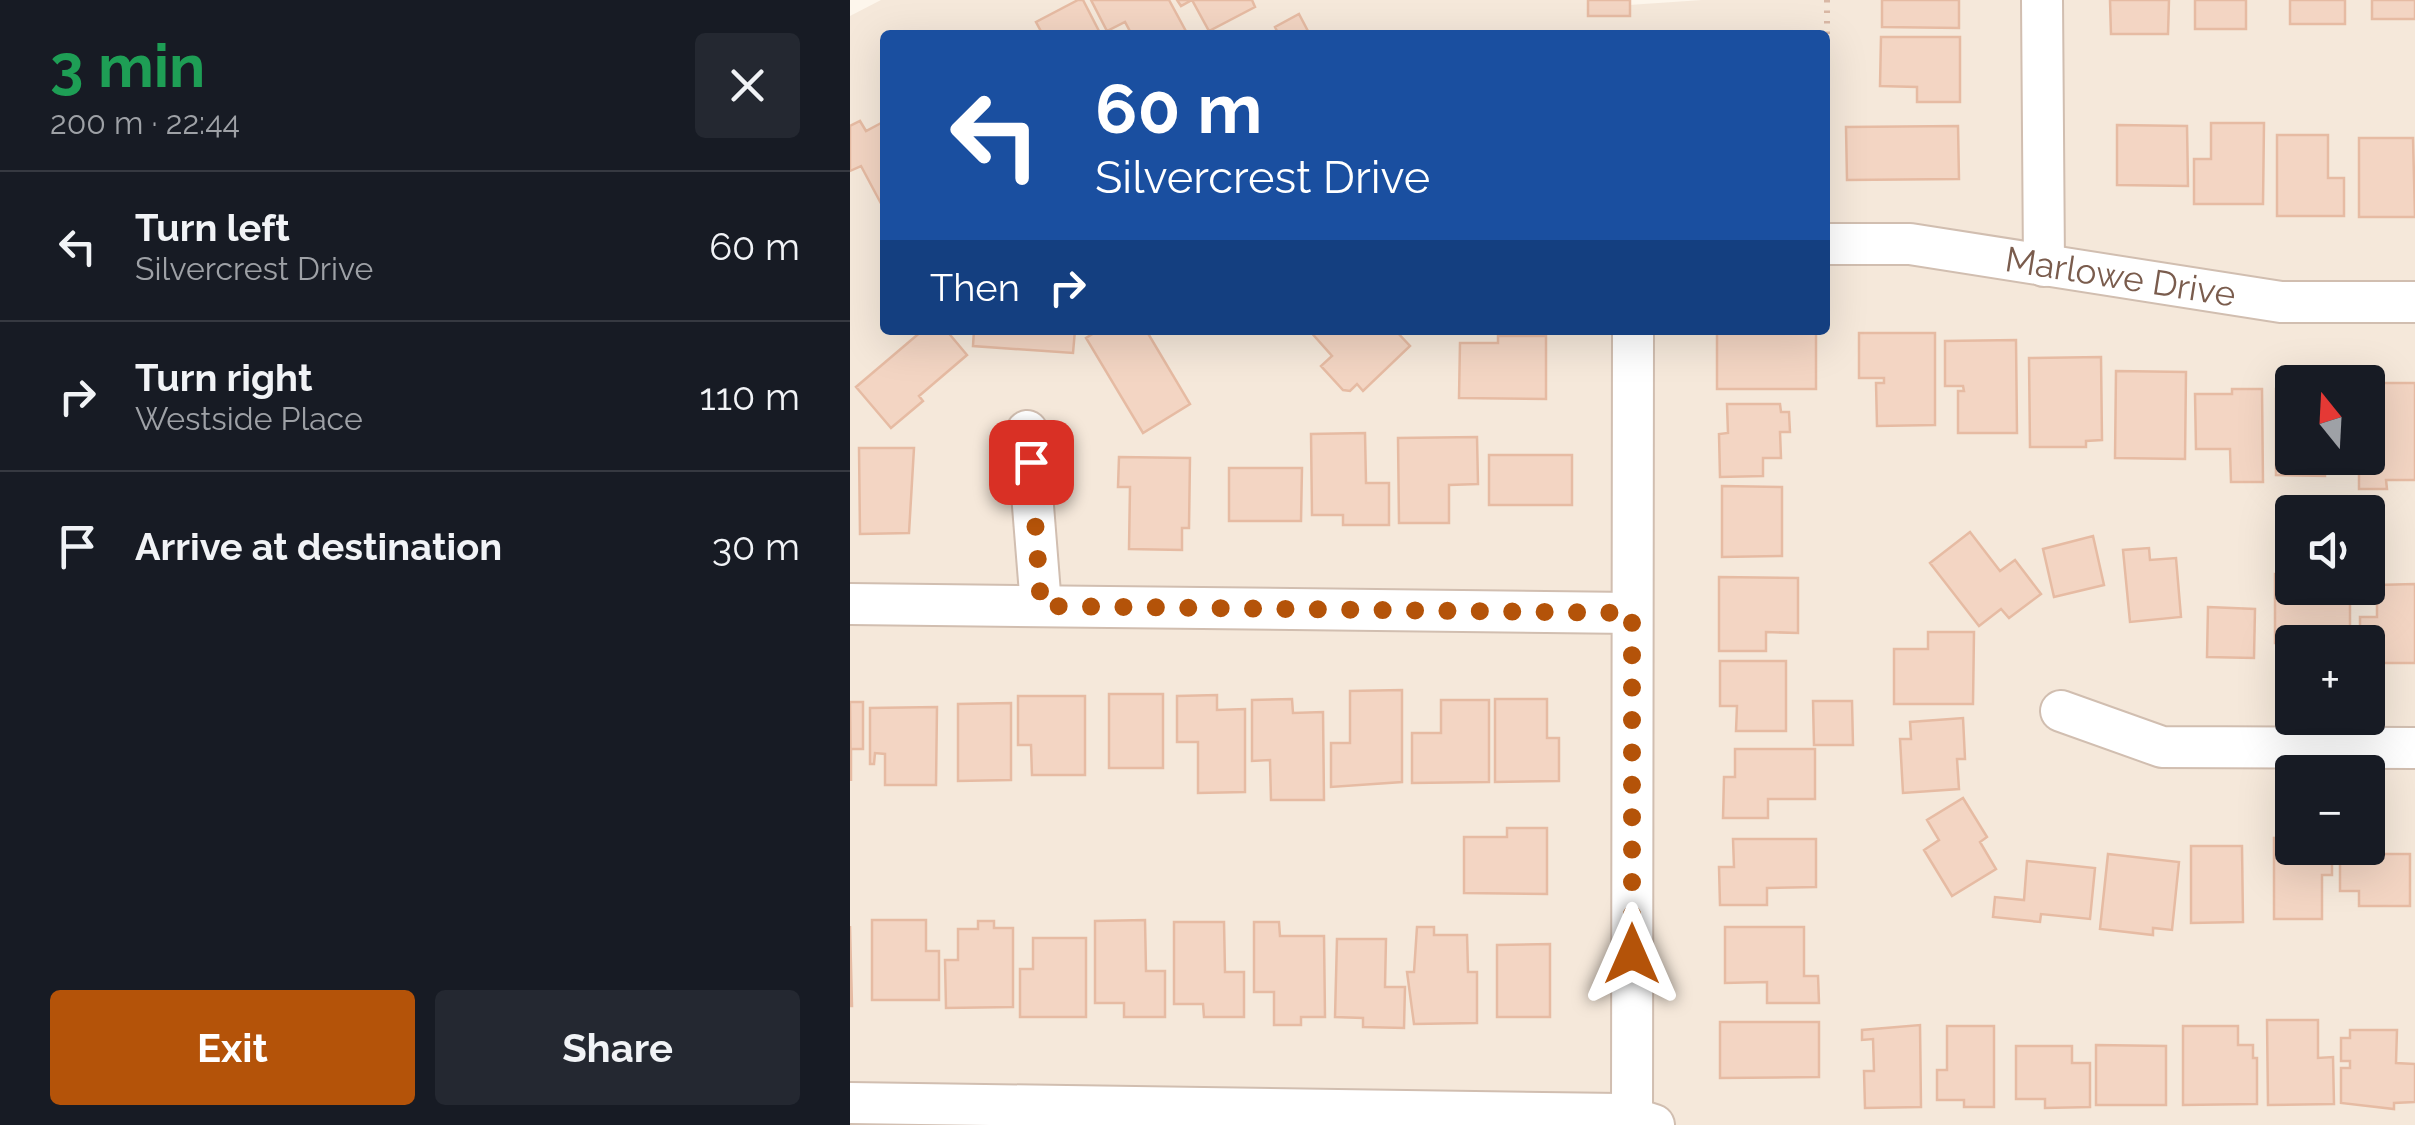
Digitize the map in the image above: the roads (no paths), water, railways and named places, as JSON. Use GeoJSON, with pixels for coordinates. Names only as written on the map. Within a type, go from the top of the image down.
{"type":"FeatureCollection","features":[{"type":"Feature","properties":{"kind":"street"},"geometry":{"type":"LineString","coordinates":[[2042,0],[2044,266]]}},
{"type":"Feature","properties":{"kind":"street","name":"Marlowe Drive"},"geometry":{"type":"LineString","coordinates":[[1830,244],[1910,244],[2280,302],[2415,302]]}},
{"type":"Feature","properties":{"kind":"street"},"geometry":{"type":"LineString","coordinates":[[850,1102],[1643,1120],[1632,613],[1633,335]]}},
{"type":"Feature","properties":{"kind":"street"},"geometry":{"type":"LineString","coordinates":[[1027,431],[1041,606]]}},
{"type":"Feature","properties":{"kind":"street"},"geometry":{"type":"LineString","coordinates":[[850,604],[1632,613]]}},
{"type":"Feature","properties":{"kind":"street"},"geometry":{"type":"LineString","coordinates":[[2061,711],[2162,747],[2415,748]]}}]}
